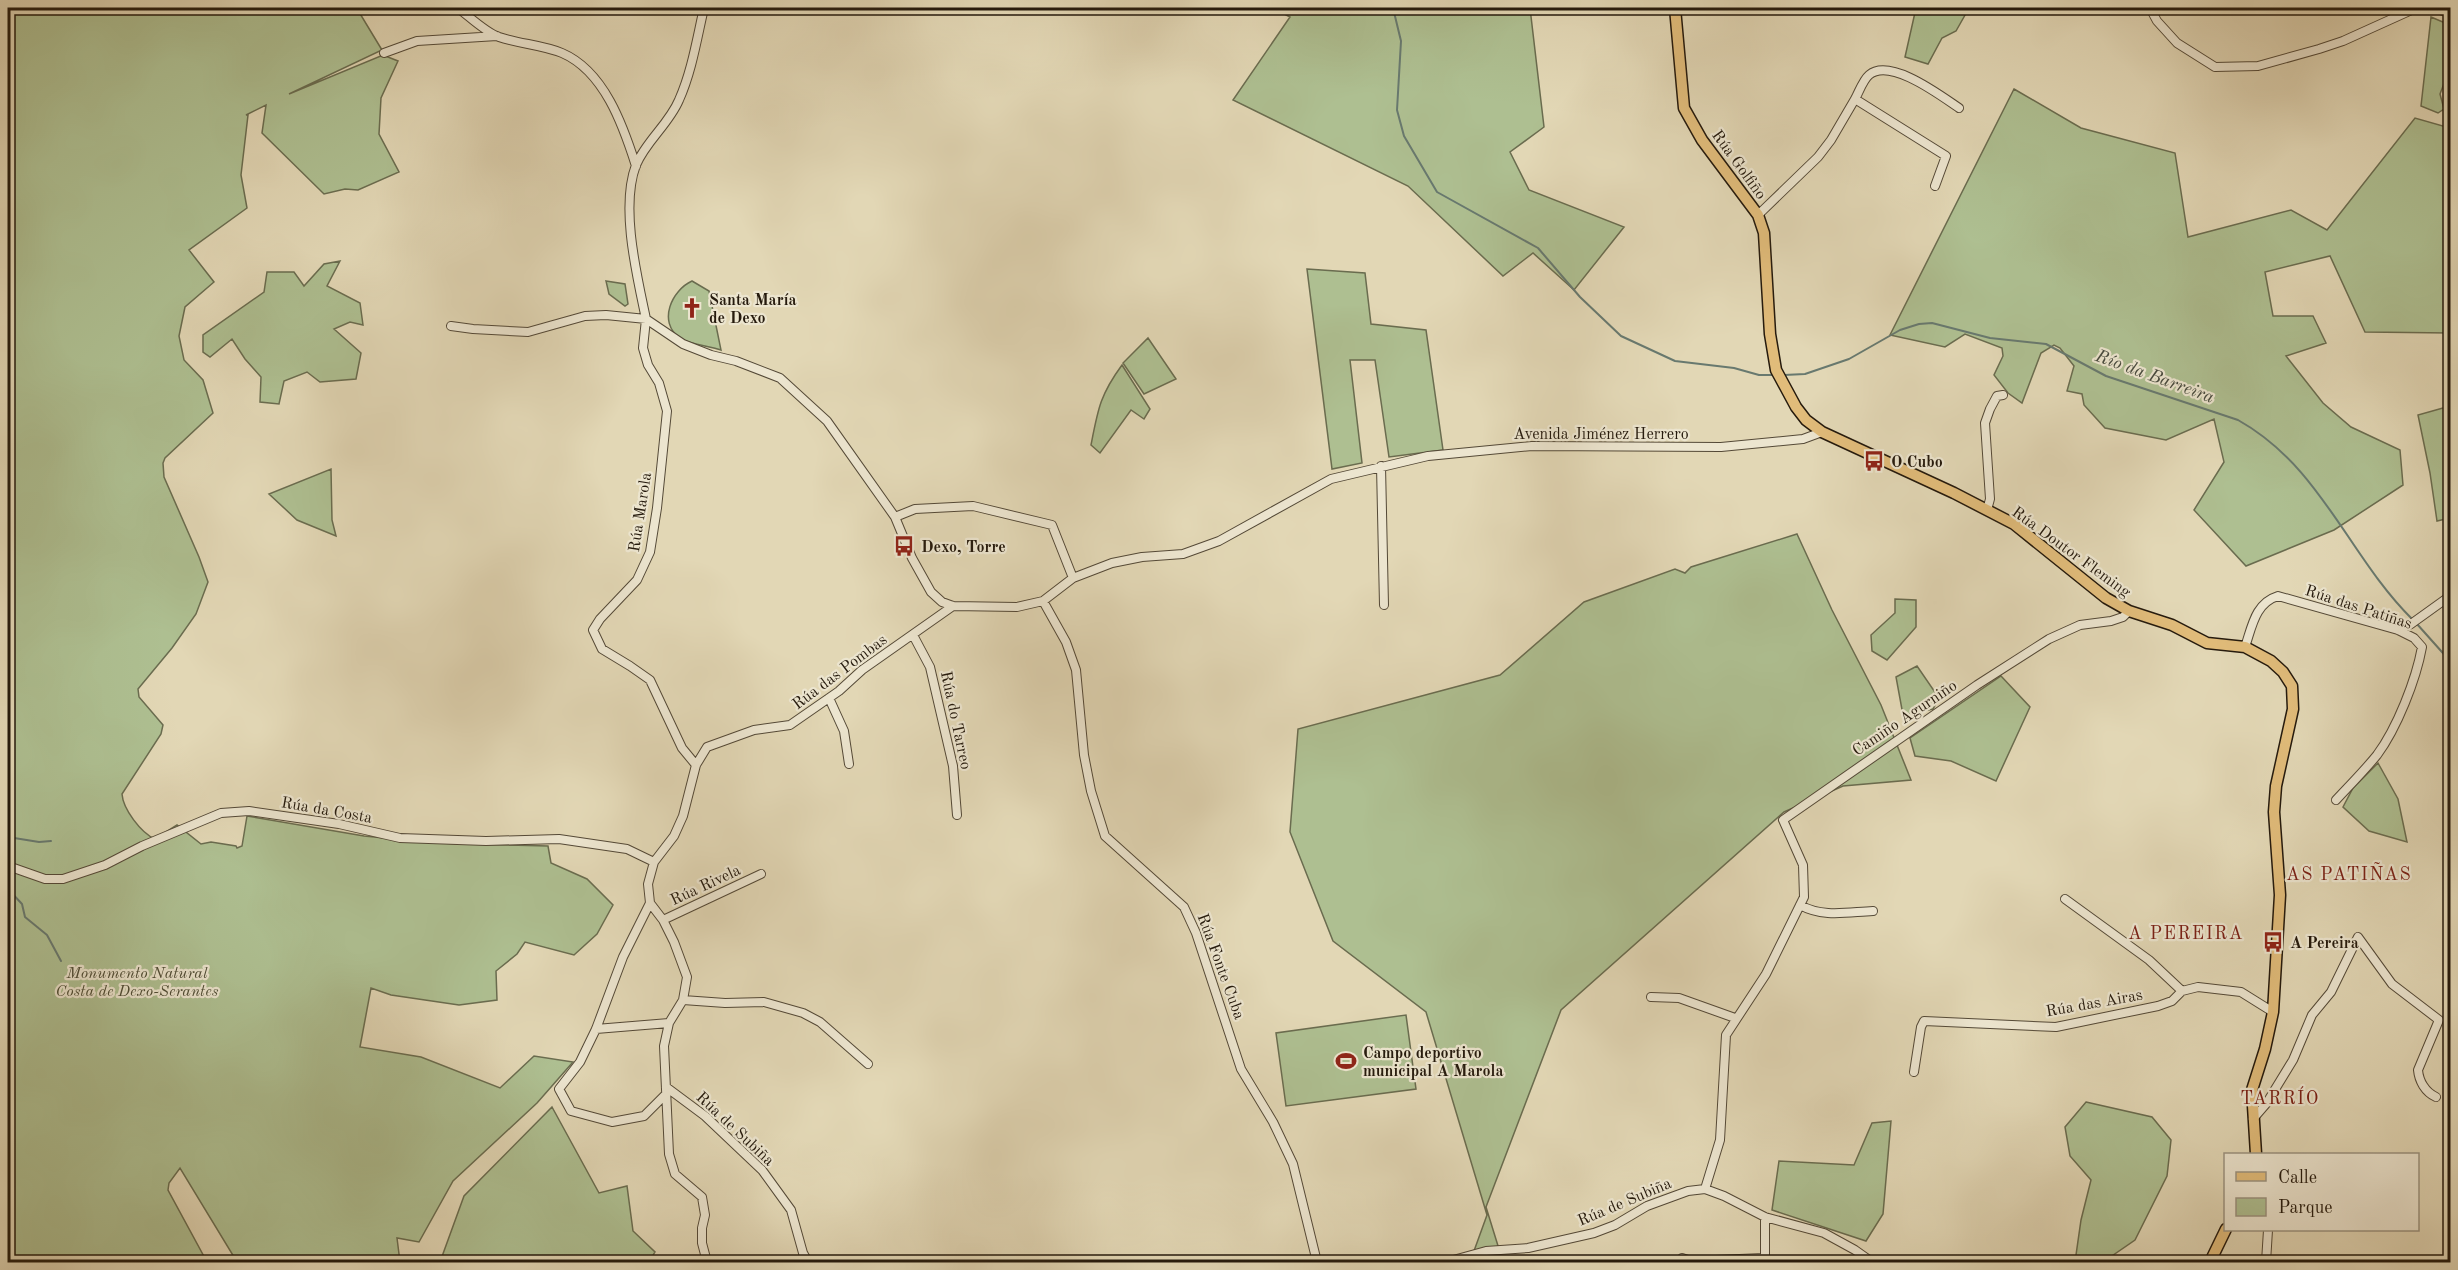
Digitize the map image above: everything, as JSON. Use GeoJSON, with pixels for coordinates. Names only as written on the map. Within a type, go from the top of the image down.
{"type":"FeatureCollection","features":[{"type":"Feature","properties":{"kind":"main road","name":"Rúa Golfiño"},"geometry":{"type":"LineString","coordinates":[[1675,8],[1684,108],[1702,140],[1758,215],[1764,233],[1770,334],[1776,370],[1801,413],[1822,432]]}},
{"type":"Feature","properties":{"kind":"main road","name":"Rúa Doutor Fleming"},"geometry":{"type":"LineString","coordinates":[[1822,432],[2013,524],[2106,598],[2128,611],[2172,624],[2207,643],[2245,647],[2271,661],[2283,672],[2292,686],[2294,697],[2276,786],[2274,812],[2280,895],[2272,1012],[2252,1090],[2256,1153]]}},
{"type":"Feature","properties":{"kind":"main road"},"geometry":{"type":"LineString","coordinates":[[2210,1263],[2225,1231]]}},
{"type":"Feature","properties":{"kind":"street"},"geometry":{"type":"LineString","coordinates":[[458,8],[497,36]]}},
{"type":"Feature","properties":{"kind":"street"},"geometry":{"type":"LineString","coordinates":[[646,319],[630,219],[630,198],[636,166],[679,101],[692,60],[704,8]]}},
{"type":"Feature","properties":{"kind":"street"},"geometry":{"type":"LineString","coordinates":[[2150,8],[2157,21],[2177,43],[2215,67],[2258,66],[2319,49],[2343,41],[2416,8]]}},
{"type":"Feature","properties":{"kind":"street"},"geometry":{"type":"LineString","coordinates":[[2433,8],[2451,13]]}},
{"type":"Feature","properties":{"kind":"street"},"geometry":{"type":"LineString","coordinates":[[384,53],[417,41],[497,36],[561,52],[588,69],[603,90],[636,166]]}},
{"type":"Feature","properties":{"kind":"street"},"geometry":{"type":"LineString","coordinates":[[1758,215],[1818,156],[1831,140],[1867,76],[1875,71],[1890,71],[1931,88],[1959,108]]}},
{"type":"Feature","properties":{"kind":"street"},"geometry":{"type":"LineString","coordinates":[[1855,99],[1946,156],[1935,186]]}},
{"type":"Feature","properties":{"kind":"street"},"geometry":{"type":"LineString","coordinates":[[451,326],[528,332],[585,316],[606,315],[646,319],[683,344],[780,378],[827,421],[895,517],[912,558],[931,592],[942,602],[953,606]]}},
{"type":"Feature","properties":{"kind":"street","name":"Rúa Marola"},"geometry":{"type":"LineString","coordinates":[[646,319],[643,348],[648,365],[659,383],[667,411],[650,552],[637,580],[600,619],[593,630],[602,649],[650,680],[682,748],[696,765]]}},
{"type":"Feature","properties":{"kind":"street","name":"Rúa Doutor Fleming"},"geometry":{"type":"LineString","coordinates":[[1987,510],[1990,499],[1985,423],[1997,396],[2003,394]]}},
{"type":"Feature","properties":{"kind":"street","name":"Avenida Jiménez Herrero"},"geometry":{"type":"LineString","coordinates":[[953,606],[1017,607],[1043,601],[1073,578],[1112,563],[1142,557],[1183,554],[1219,541],[1331,480],[1428,456],[1490,449],[1582,445],[1721,447],[1803,439],[1822,432]]}},
{"type":"Feature","properties":{"kind":"street"},"geometry":{"type":"LineString","coordinates":[[1381,466],[1384,605]]}},
{"type":"Feature","properties":{"kind":"street"},"geometry":{"type":"LineString","coordinates":[[895,517],[915,509],[973,506],[1052,525],[1073,578]]}},
{"type":"Feature","properties":{"kind":"street","name":"Rúa das Patiñas"},"geometry":{"type":"LineString","coordinates":[[2245,647],[2258,611],[2267,600],[2278,596],[2398,630],[2414,638],[2422,647],[2419,664],[2390,733],[2377,755],[2336,800]]}},
{"type":"Feature","properties":{"kind":"street"},"geometry":{"type":"LineString","coordinates":[[2398,630],[2411,624],[2451,596]]}},
{"type":"Feature","properties":{"kind":"street","name":"Rúa Fonte Cuba"},"geometry":{"type":"LineString","coordinates":[[1043,601],[1066,642],[1076,670],[1083,754],[1091,791],[1105,836],[1185,907],[1196,933],[1241,1070],[1273,1122],[1293,1164],[1317,1263]]}},
{"type":"Feature","properties":{"kind":"street","name":"Rúa das Pombas"},"geometry":{"type":"LineString","coordinates":[[650,903],[648,884],[654,862],[674,836],[683,816],[696,765],[707,747],[754,730],[790,725],[829,698],[862,670],[953,606]]}},
{"type":"Feature","properties":{"kind":"street","name":"Camiño Agurniño"},"geometry":{"type":"LineString","coordinates":[[1705,1189],[1720,1140],[1726,1035],[1766,974],[1804,897],[1803,865],[1783,820],[1977,685],[2049,639],[2080,625],[2117,619],[2128,611]]}},
{"type":"Feature","properties":{"kind":"street","name":"Rúa do Tarreo"},"geometry":{"type":"LineString","coordinates":[[913,635],[930,667],[935,687],[953,766],[957,815]]}},
{"type":"Feature","properties":{"kind":"street"},"geometry":{"type":"LineString","coordinates":[[829,698],[844,731],[849,764]]}},
{"type":"Feature","properties":{"kind":"street","name":"Rúa da Costa"},"geometry":{"type":"LineString","coordinates":[[8,866],[45,879],[63,879],[105,865],[159,838],[221,813],[249,811],[339,824],[400,838],[486,841],[559,839],[627,849],[654,862]]}},
{"type":"Feature","properties":{"kind":"street","name":"Rúa Rivela"},"geometry":{"type":"LineString","coordinates":[[663,920],[761,874]]}},
{"type":"Feature","properties":{"kind":"street"},"geometry":{"type":"LineString","coordinates":[[2066,899],[2149,960],[2182,991]]}},
{"type":"Feature","properties":{"kind":"street"},"geometry":{"type":"LineString","coordinates":[[666,1090],[645,1116],[612,1122],[571,1111],[559,1089],[580,1062],[596,1029],[623,957],[650,903],[663,920],[687,977],[683,1000],[669,1023],[664,1046],[669,1154],[675,1174],[702,1197],[705,1215],[702,1243],[707,1263]]}},
{"type":"Feature","properties":{"kind":"street"},"geometry":{"type":"LineString","coordinates":[[1800,905],[1811,911],[1827,914],[1873,911]]}},
{"type":"Feature","properties":{"kind":"street"},"geometry":{"type":"LineString","coordinates":[[2253,1119],[2266,1104],[2293,1060],[2312,1016],[2331,992],[2347,964],[2358,937],[2392,984],[2439,1020],[2418,1070],[2429,1094],[2436,1097]]}},
{"type":"Feature","properties":{"kind":"street","name":"Rúa das Airas"},"geometry":{"type":"LineString","coordinates":[[1914,1072],[1924,1021],[2055,1026],[2158,1006],[2172,1001],[2182,991],[2198,987],[2241,992],[2272,1012]]}},
{"type":"Feature","properties":{"kind":"street"},"geometry":{"type":"LineString","coordinates":[[1651,997],[1679,998],[1735,1018]]}},
{"type":"Feature","properties":{"kind":"street"},"geometry":{"type":"LineString","coordinates":[[683,1000],[725,1003],[764,1002],[802,1013],[820,1022],[868,1064]]}},
{"type":"Feature","properties":{"kind":"street"},"geometry":{"type":"LineString","coordinates":[[596,1029],[632,1028],[669,1023]]}},
{"type":"Feature","properties":{"kind":"street","name":"Rúa de Subiña"},"geometry":{"type":"LineString","coordinates":[[666,1090],[705,1116],[762,1170],[791,1210],[808,1263]]}},
{"type":"Feature","properties":{"kind":"street"},"geometry":{"type":"LineString","coordinates":[[1705,1189],[1766,1217],[1824,1233],[1855,1250],[1872,1263]]}},
{"type":"Feature","properties":{"kind":"street","name":"Rúa de Subiña"},"geometry":{"type":"LineString","coordinates":[[1446,1263],[1486,1251],[1528,1248],[1594,1233],[1615,1225],[1647,1206],[1688,1191],[1705,1189]]}},
{"type":"Feature","properties":{"kind":"street"},"geometry":{"type":"LineString","coordinates":[[1682,1258],[1691,1261],[1765,1260],[1766,1217]]}},
{"type":"Feature","properties":{"kind":"street"},"geometry":{"type":"LineString","coordinates":[[2266,1263],[2268,1231]]}},
{"type":"Feature","properties":{"kind":"green space","name":"Monumento Natural Costa de Dexo-Serantes"},"geometry":{"type":"Polygon","coordinates":[[[8,8],[367,8],[359,12],[382,50],[289,94],[383,55],[398,61],[381,98],[379,134],[399,172],[358,190],[345,189],[324,194],[262,133],[266,105],[246,115],[248,115],[241,175],[247,208],[189,250],[214,282],[185,307],[179,336],[184,360],[203,380],[213,413],[165,458],[163,463],[164,477],[208,582],[196,614],[172,648],[138,689],[139,697],[163,725],[161,734],[122,794],[126,807],[134,820],[144,832],[155,839],[177,825],[201,844],[211,842],[237,848],[242,846],[247,816],[364,836],[436,843],[548,846],[551,863],[587,879],[613,905],[597,934],[574,955],[525,942],[517,954],[496,971],[497,1000],[459,1005],[391,995],[371,988],[360,1047],[421,1057],[500,1088],[534,1056],[573,1062],[537,1103],[453,1181],[419,1242],[397,1238],[400,1262],[237,1262],[180,1168],[169,1183],[168,1190],[207,1262],[8,1262],[8,8]]]}},
{"type":"Feature","properties":{"kind":"green space"},"geometry":{"type":"Polygon","coordinates":[[[1273,8],[1530,8],[1544,127],[1510,152],[1529,190],[1624,227],[1574,290],[1533,253],[1503,276],[1408,186],[1233,100],[1290,17],[1273,8]]]}},
{"type":"Feature","properties":{"kind":"green space"},"geometry":{"type":"Polygon","coordinates":[[[1916,8],[1969,8],[1956,31],[1942,38],[1928,64],[1905,57],[1916,8]]]}},
{"type":"Feature","properties":{"kind":"green space"},"geometry":{"type":"Polygon","coordinates":[[[2431,17],[2450,25],[2450,68],[2440,94],[2444,109],[2438,113],[2421,106],[2431,17]]]}},
{"type":"Feature","properties":{"kind":"green space"},"geometry":{"type":"Polygon","coordinates":[[[2014,89],[2081,128],[2175,153],[2188,237],[2291,210],[2327,230],[2415,118],[2450,128],[2450,333],[2365,332],[2330,256],[2265,272],[2273,316],[2313,316],[2326,343],[2286,356],[2323,403],[2351,427],[2400,450],[2403,485],[2334,530],[2246,566],[2194,510],[2224,462],[2214,419],[2166,440],[2105,428],[2084,405],[2082,394],[2067,391],[2074,366],[2060,348],[2054,345],[2041,353],[2022,403],[2008,393],[1994,375],[2003,356],[2002,348],[1965,334],[1945,347],[1890,335],[2014,89]]]}},
{"type":"Feature","properties":{"kind":"green space"},"geometry":{"type":"Polygon","coordinates":[[[340,261],[327,286],[360,303],[363,325],[350,322],[334,329],[361,353],[356,379],[320,382],[307,372],[284,381],[279,404],[260,402],[261,377],[232,339],[210,357],[203,352],[203,335],[264,292],[267,272],[294,272],[304,286],[324,264],[340,261]]]}},
{"type":"Feature","properties":{"kind":"green space"},"geometry":{"type":"Polygon","coordinates":[[[1307,269],[1365,273],[1371,324],[1426,330],[1443,450],[1389,457],[1375,360],[1350,360],[1362,463],[1332,469],[1307,269]]]}},
{"type":"Feature","properties":{"kind":"green space"},"geometry":{"type":"Polygon","coordinates":[[[606,281],[625,284],[628,304],[625,306],[609,294],[606,281]]]}},
{"type":"Feature","properties":{"kind":"green space"},"geometry":{"type":"Polygon","coordinates":[[[692,281],[709,291],[721,350],[680,338],[669,324],[668,315],[673,299],[678,291],[692,281]]]}},
{"type":"Feature","properties":{"kind":"green space"},"geometry":{"type":"Polygon","coordinates":[[[1148,338],[1176,379],[1144,394],[1123,363],[1148,338]]]}},
{"type":"Feature","properties":{"kind":"green space"},"geometry":{"type":"Polygon","coordinates":[[[1122,365],[1150,409],[1144,419],[1131,410],[1100,453],[1091,445],[1098,412],[1104,394],[1122,365]]]}},
{"type":"Feature","properties":{"kind":"green space"},"geometry":{"type":"Polygon","coordinates":[[[2450,406],[2450,518],[2437,521],[2418,415],[2450,406]]]}},
{"type":"Feature","properties":{"kind":"green space"},"geometry":{"type":"Polygon","coordinates":[[[331,469],[332,520],[336,536],[297,520],[269,494],[331,469]]]}},
{"type":"Feature","properties":{"kind":"green space"},"geometry":{"type":"Polygon","coordinates":[[[1797,534],[1832,610],[1881,705],[1911,780],[1843,786],[1784,812],[1561,1010],[1486,1207],[1503,1262],[1470,1262],[1487,1215],[1426,1012],[1333,941],[1290,832],[1298,729],[1500,675],[1584,602],[1675,569],[1685,573],[1691,567],[1797,534]]]}},
{"type":"Feature","properties":{"kind":"green space"},"geometry":{"type":"Polygon","coordinates":[[[1895,599],[1916,600],[1916,627],[1887,660],[1872,651],[1871,635],[1895,613],[1895,599]]]}},
{"type":"Feature","properties":{"kind":"green space"},"geometry":{"type":"Polygon","coordinates":[[[1917,666],[1939,698],[1933,709],[1903,715],[1896,677],[1917,666]]]}},
{"type":"Feature","properties":{"kind":"green space"},"geometry":{"type":"Polygon","coordinates":[[[2001,676],[2030,707],[1996,781],[1951,761],[1915,756],[1910,738],[2001,676]]]}},
{"type":"Feature","properties":{"kind":"green space"},"geometry":{"type":"Polygon","coordinates":[[[2378,763],[2398,799],[2407,842],[2369,831],[2343,807],[2353,788],[2378,763]]]}},
{"type":"Feature","properties":{"kind":"green space","name":"Campo deportivo municipal A Marola"},"geometry":{"type":"Polygon","coordinates":[[[1406,1015],[1416,1089],[1286,1106],[1276,1033],[1406,1015]]]}},
{"type":"Feature","properties":{"kind":"green space"},"geometry":{"type":"Polygon","coordinates":[[[2086,1102],[2152,1117],[2171,1140],[2167,1176],[2135,1240],[2103,1262],[2075,1262],[2081,1220],[2091,1180],[2070,1156],[2065,1127],[2086,1102]]]}},
{"type":"Feature","properties":{"kind":"green space"},"geometry":{"type":"Polygon","coordinates":[[[552,1107],[599,1193],[627,1186],[633,1231],[655,1252],[649,1262],[440,1262],[464,1196],[552,1107]]]}},
{"type":"Feature","properties":{"kind":"green space"},"geometry":{"type":"Polygon","coordinates":[[[1891,1121],[1883,1214],[1866,1241],[1772,1210],[1779,1161],[1854,1165],[1872,1123],[1891,1121]]]}},
{"type":"Feature","properties":{"kind":"waterway","name":"Río da Barreira"},"geometry":{"type":"LineString","coordinates":[[1393,8],[1401,41],[1397,110],[1404,136],[1437,192],[1538,248],[1580,297],[1621,336],[1675,361],[1734,368],[1759,375],[1776,375]]}},
{"type":"Feature","properties":{"kind":"waterway","name":"Río da Barreira"},"geometry":{"type":"LineString","coordinates":[[1784,375],[1805,374],[1849,359],[1900,330],[1919,324],[1932,323],[1990,338],[2046,344],[2106,376],[2238,420],[2267,439],[2292,462],[2313,487],[2390,595],[2413,620]]}},
{"type":"Feature","properties":{"kind":"waterway","name":"Río da Barreira"},"geometry":{"type":"LineString","coordinates":[[2417,624],[2450,661]]}},
{"type":"Feature","properties":{"kind":"waterway"},"geometry":{"type":"LineString","coordinates":[[8,837],[39,842],[51,841]]}},
{"type":"Feature","properties":{"kind":"waterway"},"geometry":{"type":"LineString","coordinates":[[8,889],[22,904],[25,917],[47,935],[61,961]]}},
{"type":"Feature","properties":{"kind":"place","name":"Santa María de Dexo"},"geometry":{"type":"Point","coordinates":[692,308]}},
{"type":"Feature","properties":{"kind":"place","name":"O Cubo"},"geometry":{"type":"Point","coordinates":[1874,461]}},
{"type":"Feature","properties":{"kind":"place","name":"Dexo, Torre"},"geometry":{"type":"Point","coordinates":[904,546]}},
{"type":"Feature","properties":{"kind":"place","name":"A Pereira"},"geometry":{"type":"Point","coordinates":[2273,942]}},
{"type":"Feature","properties":{"kind":"place","name":"Campo deportivo municipal A Marola"},"geometry":{"type":"Point","coordinates":[1346,1061]}},
{"type":"Feature","properties":{"kind":"district","name":"AS PATIÑAS"},"geometry":{"type":"Point","coordinates":[2349,874]}},
{"type":"Feature","properties":{"kind":"district","name":"A PEREIRA"},"geometry":{"type":"Point","coordinates":[2186,933]}},
{"type":"Feature","properties":{"kind":"district","name":"TARRÍO"},"geometry":{"type":"Point","coordinates":[2280,1098]}}]}
